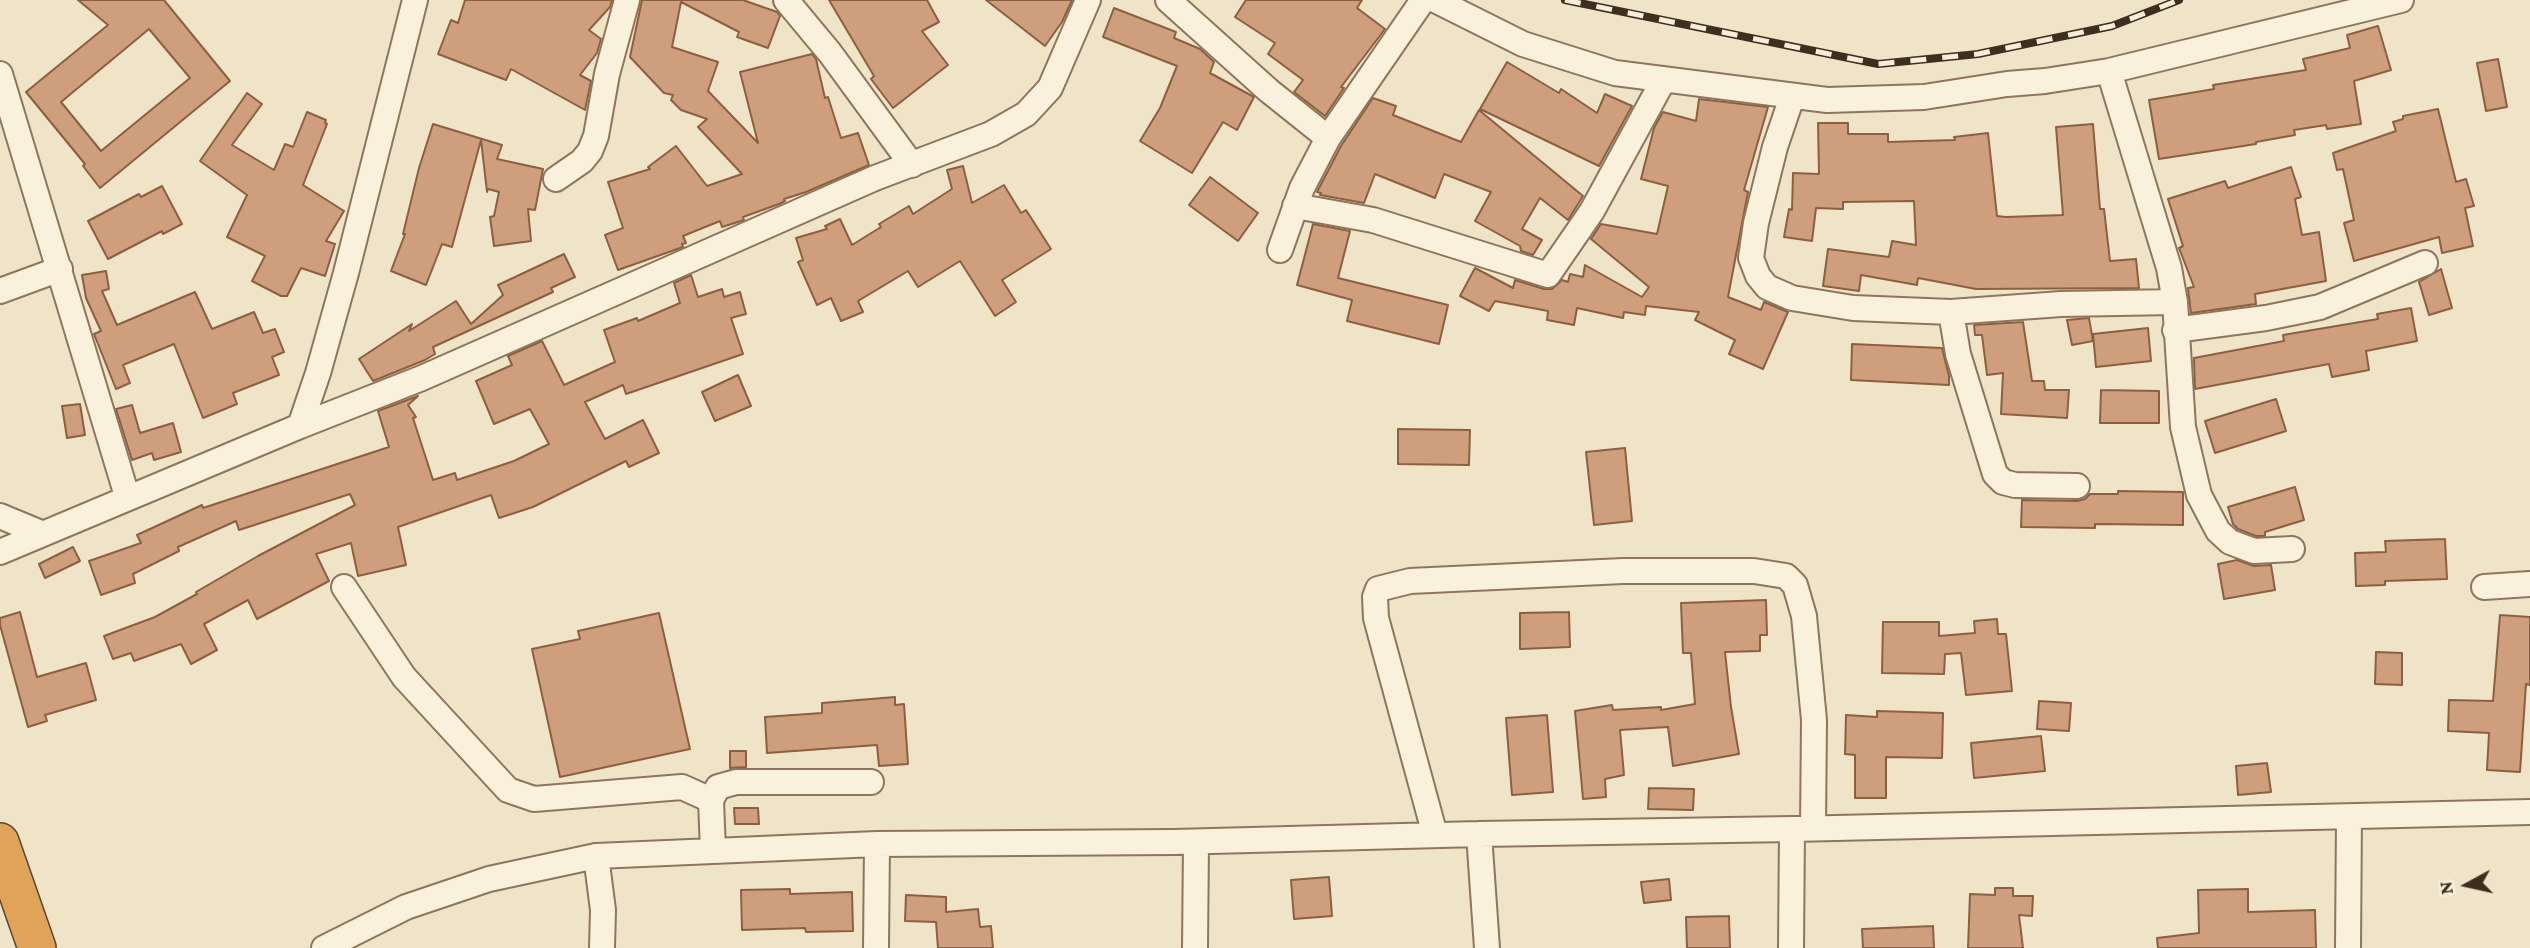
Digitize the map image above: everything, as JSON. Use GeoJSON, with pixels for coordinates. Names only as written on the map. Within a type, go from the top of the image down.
{"type":"FeatureCollection","features":[{"type":"Feature","properties":{"kind":"highway"},"geometry":{"type":"LineString","coordinates":[[0,842],[37,948]]}},
{"type":"Feature","properties":{"kind":"street"},"geometry":{"type":"LineString","coordinates":[[300,426],[346,273],[415,0]]}},
{"type":"Feature","properties":{"kind":"street"},"geometry":{"type":"LineString","coordinates":[[556,179],[582,161],[596,136],[607,74],[627,0]]}},
{"type":"Feature","properties":{"kind":"street"},"geometry":{"type":"LineString","coordinates":[[786,0],[830,53],[912,166]]}},
{"type":"Feature","properties":{"kind":"street"},"geometry":{"type":"LineString","coordinates":[[0,552],[127,496],[422,378],[862,183],[991,134],[1026,114],[1050,88],[1088,0]]}},
{"type":"Feature","properties":{"kind":"street"},"geometry":{"type":"LineString","coordinates":[[1168,0],[1268,90],[1328,138]]}},
{"type":"Feature","properties":{"kind":"street"},"geometry":{"type":"LineString","coordinates":[[1280,250],[1302,188],[1328,138],[1423,0]]}},
{"type":"Feature","properties":{"kind":"street"},"geometry":{"type":"LineString","coordinates":[[1435,0],[1523,44],[1615,73],[1827,100],[1924,97],[2109,71],[2401,0]]}},
{"type":"Feature","properties":{"kind":"street"},"geometry":{"type":"LineString","coordinates":[[2109,71],[2161,241],[2175,302],[2183,427],[2199,495],[2218,531],[2230,542],[2254,551],[2292,549]]}},
{"type":"Feature","properties":{"kind":"street"},"geometry":{"type":"LineString","coordinates":[[0,74],[127,496]]}},
{"type":"Feature","properties":{"kind":"street"},"geometry":{"type":"LineString","coordinates":[[1296,206],[1373,220],[1548,275],[1592,211],[1664,79]]}},
{"type":"Feature","properties":{"kind":"street"},"geometry":{"type":"LineString","coordinates":[[1792,97],[1775,147],[1756,223],[1751,258],[1758,276],[1768,287],[1792,298],[1853,308],[1951,312],[2061,304],[2175,302]]}},
{"type":"Feature","properties":{"kind":"street"},"geometry":{"type":"LineString","coordinates":[[2175,330],[2266,318],[2320,307],[2425,263]]}},
{"type":"Feature","properties":{"kind":"street"},"geometry":{"type":"LineString","coordinates":[[0,291],[60,269]]}},
{"type":"Feature","properties":{"kind":"street"},"geometry":{"type":"LineString","coordinates":[[1951,312],[1958,354],[1995,474],[2003,482],[2015,485],[2077,486]]}},
{"type":"Feature","properties":{"kind":"street"},"geometry":{"type":"LineString","coordinates":[[0,516],[41,533]]}},
{"type":"Feature","properties":{"kind":"street"},"geometry":{"type":"LineString","coordinates":[[1435,835],[1376,618],[1375,597],[1378,589],[1410,581],[1623,570],[1708,569],[1754,571],[1786,576],[1795,585],[1804,615],[1814,720],[1791,948]]}},
{"type":"Feature","properties":{"kind":"street"},"geometry":{"type":"LineString","coordinates":[[2484,587],[2530,584]]}},
{"type":"Feature","properties":{"kind":"street"},"geometry":{"type":"LineString","coordinates":[[344,587],[404,677],[508,790],[534,799],[682,787],[711,800]]}},
{"type":"Feature","properties":{"kind":"street"},"geometry":{"type":"LineString","coordinates":[[713,851],[711,800],[718,787],[736,782],[871,782]]}},
{"type":"Feature","properties":{"kind":"street"},"geometry":{"type":"LineString","coordinates":[[324,948],[406,907],[488,879],[596,856],[877,844],[1196,842],[2530,812]]}},
{"type":"Feature","properties":{"kind":"street"},"geometry":{"type":"LineString","coordinates":[[2348,948],[2349,817]]}},
{"type":"Feature","properties":{"kind":"street"},"geometry":{"type":"LineString","coordinates":[[1479,834],[1487,948]]}},
{"type":"Feature","properties":{"kind":"street"},"geometry":{"type":"LineString","coordinates":[[1195,948],[1196,842]]}},
{"type":"Feature","properties":{"kind":"street"},"geometry":{"type":"LineString","coordinates":[[876,948],[877,844]]}},
{"type":"Feature","properties":{"kind":"street"},"geometry":{"type":"LineString","coordinates":[[596,856],[603,911],[602,948]]}},
{"type":"Feature","properties":{"kind":"building"},"geometry":{"type":"Polygon","coordinates":[[[78,0],[164,0],[230,81],[100,188],[83,166],[85,164],[26,92],[108,25],[78,0]],[[149,29],[61,102],[101,151],[190,78],[149,29]]]}},
{"type":"Feature","properties":{"kind":"building"},"geometry":{"type":"Polygon","coordinates":[[[465,0],[612,0],[610,7],[589,30],[601,39],[597,53],[580,75],[591,81],[585,110],[511,69],[506,80],[438,54],[451,20],[458,23],[465,0]]]}},
{"type":"Feature","properties":{"kind":"building"},"geometry":{"type":"Polygon","coordinates":[[[642,0],[743,0],[777,12],[780,16],[768,48],[737,37],[739,32],[681,2],[672,47],[718,62],[708,91],[758,143],[740,72],[812,54],[816,59],[825,98],[828,97],[841,138],[858,133],[869,165],[743,217],[744,220],[722,227],[720,221],[683,236],[686,243],[682,244],[683,247],[618,270],[605,235],[623,228],[608,182],[650,169],[648,167],[676,146],[707,186],[742,174],[698,127],[707,119],[681,110],[671,100],[673,95],[664,93],[630,57],[642,0]]]}},
{"type":"Feature","properties":{"kind":"building"},"geometry":{"type":"Polygon","coordinates":[[[829,0],[927,0],[939,22],[922,31],[948,65],[893,108],[871,79],[874,76],[829,0]]]}},
{"type":"Feature","properties":{"kind":"building"},"geometry":{"type":"Polygon","coordinates":[[[986,0],[1072,0],[1062,22],[1045,46],[986,0]]]}},
{"type":"Feature","properties":{"kind":"building"},"geometry":{"type":"Polygon","coordinates":[[[1246,0],[1362,0],[1357,8],[1385,29],[1341,87],[1344,88],[1325,116],[1294,92],[1303,80],[1268,54],[1275,43],[1235,17],[1246,0]]]}},
{"type":"Feature","properties":{"kind":"building"},"geometry":{"type":"Polygon","coordinates":[[[1114,8],[1176,32],[1174,38],[1200,49],[1214,62],[1210,73],[1254,97],[1237,130],[1223,122],[1192,173],[1140,141],[1160,108],[1177,66],[1103,37],[1114,8]]]}},
{"type":"Feature","properties":{"kind":"building"},"geometry":{"type":"Polygon","coordinates":[[[2378,26],[2391,70],[2354,81],[2361,124],[2327,129],[2326,125],[2294,130],[2295,135],[2256,144],[2159,159],[2149,100],[2214,89],[2213,85],[2306,70],[2303,59],[2350,48],[2347,35],[2378,26]]]}},
{"type":"Feature","properties":{"kind":"building"},"geometry":{"type":"Polygon","coordinates":[[[2498,59],[2507,107],[2486,111],[2477,63],[2498,59]]]}},
{"type":"Feature","properties":{"kind":"building"},"geometry":{"type":"Polygon","coordinates":[[[1507,62],[1559,93],[1561,89],[1597,113],[1605,94],[1632,106],[1599,166],[1480,109],[1507,62]]]}},
{"type":"Feature","properties":{"kind":"building"},"geometry":{"type":"Polygon","coordinates":[[[247,93],[262,104],[232,145],[274,170],[285,144],[293,147],[307,112],[326,120],[327,124],[303,185],[344,211],[326,241],[335,244],[325,276],[301,268],[287,296],[281,296],[252,281],[265,256],[227,237],[247,195],[200,161],[247,93]]]}},
{"type":"Feature","properties":{"kind":"building"},"geometry":{"type":"Polygon","coordinates":[[[1373,98],[1396,106],[1393,115],[1461,142],[1479,110],[1583,196],[1568,220],[1540,198],[1522,229],[1542,240],[1533,255],[1521,251],[1520,246],[1475,221],[1491,192],[1444,174],[1435,198],[1375,174],[1364,203],[1320,195],[1321,193],[1317,192],[1341,146],[1373,98]]]}},
{"type":"Feature","properties":{"kind":"building"},"geometry":{"type":"Polygon","coordinates":[[[1699,99],[1768,107],[1744,190],[1748,192],[1728,297],[1761,310],[1764,302],[1788,312],[1763,369],[1729,354],[1735,340],[1695,320],[1699,312],[1646,306],[1645,315],[1624,312],[1623,318],[1577,308],[1574,325],[1547,320],[1548,311],[1495,301],[1489,311],[1460,296],[1475,268],[1513,288],[1515,280],[1552,289],[1562,280],[1568,282],[1570,274],[1583,277],[1585,265],[1642,297],[1649,287],[1591,239],[1601,224],[1657,234],[1668,186],[1641,179],[1654,128],[1663,112],[1696,121],[1699,99]]]}},
{"type":"Feature","properties":{"kind":"building"},"geometry":{"type":"Polygon","coordinates":[[[2438,109],[2456,182],[2466,179],[2474,206],[2465,208],[2473,246],[2442,253],[2439,237],[2354,261],[2344,223],[2354,220],[2343,169],[2337,170],[2333,153],[2396,131],[2393,122],[2403,119],[2403,116],[2438,109]]]}},
{"type":"Feature","properties":{"kind":"building"},"geometry":{"type":"Polygon","coordinates":[[[1818,123],[1848,123],[1848,134],[1888,134],[1888,142],[1955,140],[1954,137],[1988,133],[1997,216],[2006,217],[2063,215],[2056,127],[2093,124],[2100,209],[2104,209],[2110,261],[2136,259],[2139,288],[1976,289],[1918,278],[1917,285],[1861,275],[1859,291],[1823,286],[1828,249],[1889,257],[1892,241],[1916,245],[1914,201],[1843,202],[1843,209],[1816,208],[1812,241],[1784,237],[1789,209],[1792,210],[1793,173],[1819,174],[1818,123]]]}},
{"type":"Feature","properties":{"kind":"building"},"geometry":{"type":"Polygon","coordinates":[[[433,124],[502,145],[497,159],[543,169],[535,210],[528,209],[531,241],[494,246],[490,217],[494,216],[499,192],[488,189],[487,192],[481,140],[452,247],[442,244],[426,285],[391,271],[405,234],[419,168],[433,124]]]}},
{"type":"Feature","properties":{"kind":"building"},"geometry":{"type":"Polygon","coordinates":[[[963,166],[972,203],[1004,185],[1021,213],[1026,210],[1051,249],[1002,280],[1016,302],[995,316],[960,261],[918,287],[908,271],[858,301],[863,312],[841,321],[831,298],[817,305],[798,262],[803,260],[796,238],[827,229],[825,226],[840,219],[852,245],[909,206],[913,214],[952,189],[947,170],[963,166]]]}},
{"type":"Feature","properties":{"kind":"building"},"geometry":{"type":"Polygon","coordinates":[[[2291,167],[2301,197],[2295,199],[2302,235],[2319,232],[2326,281],[2255,294],[2256,304],[2191,313],[2188,288],[2194,287],[2179,248],[2183,246],[2168,199],[2225,181],[2228,188],[2291,167]]]}},
{"type":"Feature","properties":{"kind":"building"},"geometry":{"type":"Polygon","coordinates":[[[1210,177],[1258,213],[1238,241],[1189,205],[1210,177]]]}},
{"type":"Feature","properties":{"kind":"building"},"geometry":{"type":"Polygon","coordinates":[[[162,186],[182,224],[163,234],[162,231],[108,259],[88,221],[139,194],[141,197],[162,186]]]}},
{"type":"Feature","properties":{"kind":"building"},"geometry":{"type":"Polygon","coordinates":[[[1313,224],[1350,231],[1338,278],[1448,305],[1439,344],[1347,321],[1352,300],[1297,285],[1313,224]]]}},
{"type":"Feature","properties":{"kind":"building"},"geometry":{"type":"Polygon","coordinates":[[[564,254],[575,277],[551,288],[553,292],[433,347],[435,354],[425,360],[373,381],[359,359],[412,324],[409,331],[456,301],[471,324],[503,295],[498,285],[564,254]]]}},
{"type":"Feature","properties":{"kind":"building"},"geometry":{"type":"Polygon","coordinates":[[[2441,269],[2452,308],[2429,315],[2419,282],[2441,269]]]}},
{"type":"Feature","properties":{"kind":"building"},"geometry":{"type":"Polygon","coordinates":[[[106,271],[109,289],[102,291],[117,325],[195,292],[212,329],[254,312],[263,333],[275,329],[284,352],[272,357],[279,375],[233,393],[237,404],[203,418],[174,344],[123,365],[130,383],[116,389],[94,334],[101,331],[86,298],[82,275],[106,271]]]}},
{"type":"Feature","properties":{"kind":"building"},"geometry":{"type":"Polygon","coordinates":[[[691,275],[698,297],[722,289],[724,297],[740,292],[746,314],[731,318],[743,354],[626,394],[623,385],[585,402],[605,439],[643,420],[659,453],[629,467],[626,461],[533,507],[499,518],[491,495],[398,527],[406,565],[358,576],[351,543],[316,554],[329,581],[257,619],[248,600],[204,624],[217,650],[191,664],[181,644],[134,661],[131,653],[113,659],[104,636],[155,617],[258,556],[355,505],[350,494],[239,530],[236,521],[178,547],[179,551],[133,574],[135,583],[101,595],[89,561],[141,543],[137,535],[202,505],[203,508],[389,447],[378,411],[418,396],[408,405],[416,417],[413,418],[433,480],[455,473],[457,480],[514,461],[549,444],[530,409],[494,424],[476,381],[512,365],[508,356],[542,341],[564,385],[615,362],[604,330],[637,318],[638,321],[680,303],[674,283],[691,275]]]}},
{"type":"Feature","properties":{"kind":"building"},"geometry":{"type":"Polygon","coordinates":[[[2411,308],[2417,341],[2366,351],[2369,370],[2332,377],[2329,364],[2195,389],[2194,358],[2284,341],[2283,335],[2378,319],[2377,314],[2411,308]]]}},
{"type":"Feature","properties":{"kind":"building"},"geometry":{"type":"Polygon","coordinates":[[[2089,318],[2093,341],[2072,345],[2067,320],[2089,318]]]}},
{"type":"Feature","properties":{"kind":"building"},"geometry":{"type":"Polygon","coordinates":[[[2023,322],[2032,381],[2044,381],[2045,390],[2069,390],[2067,418],[2001,414],[2003,373],[1987,375],[1982,335],[1975,335],[1974,325],[2023,322]]]}},
{"type":"Feature","properties":{"kind":"building"},"geometry":{"type":"Polygon","coordinates":[[[2148,328],[2151,361],[2096,367],[2093,334],[2148,328]]]}},
{"type":"Feature","properties":{"kind":"building"},"geometry":{"type":"Polygon","coordinates":[[[1852,344],[1942,348],[1949,385],[1851,380],[1852,344]]]}},
{"type":"Feature","properties":{"kind":"building"},"geometry":{"type":"Polygon","coordinates":[[[738,375],[751,406],[715,421],[702,392],[738,375]]]}},
{"type":"Feature","properties":{"kind":"building"},"geometry":{"type":"Polygon","coordinates":[[[2101,390],[2159,391],[2159,423],[2100,423],[2101,390]]]}},
{"type":"Feature","properties":{"kind":"building"},"geometry":{"type":"Polygon","coordinates":[[[2276,399],[2286,431],[2215,453],[2205,421],[2276,399]]]}},
{"type":"Feature","properties":{"kind":"building"},"geometry":{"type":"Polygon","coordinates":[[[80,404],[85,435],[67,438],[62,406],[80,404]]]}},
{"type":"Feature","properties":{"kind":"building"},"geometry":{"type":"Polygon","coordinates":[[[132,405],[140,433],[173,423],[181,452],[154,460],[152,453],[132,460],[116,409],[132,405]]]}},
{"type":"Feature","properties":{"kind":"building"},"geometry":{"type":"Polygon","coordinates":[[[1398,429],[1470,430],[1469,465],[1398,464],[1398,429]]]}},
{"type":"Feature","properties":{"kind":"building"},"geometry":{"type":"Polygon","coordinates":[[[1625,448],[1632,521],[1594,525],[1586,452],[1625,448]]]}},
{"type":"Feature","properties":{"kind":"building"},"geometry":{"type":"Polygon","coordinates":[[[2295,487],[2304,520],[2265,532],[2265,536],[2256,536],[2238,529],[2233,524],[2228,507],[2295,487]]]}},
{"type":"Feature","properties":{"kind":"building"},"geometry":{"type":"Polygon","coordinates":[[[2118,491],[2183,492],[2183,525],[2021,527],[2022,500],[2077,501],[2090,494],[2118,494],[2118,491]]]}},
{"type":"Feature","properties":{"kind":"building"},"geometry":{"type":"Polygon","coordinates":[[[2445,539],[2447,579],[2385,581],[2385,585],[2356,586],[2355,553],[2386,552],[2385,541],[2445,539]]]}},
{"type":"Feature","properties":{"kind":"building"},"geometry":{"type":"Polygon","coordinates":[[[73,547],[80,561],[45,578],[39,564],[73,547]]]}},
{"type":"Feature","properties":{"kind":"building"},"geometry":{"type":"Polygon","coordinates":[[[2237,560],[2254,566],[2271,565],[2275,590],[2224,599],[2218,564],[2237,560]]]}},
{"type":"Feature","properties":{"kind":"building"},"geometry":{"type":"Polygon","coordinates":[[[1766,600],[1767,635],[1760,635],[1760,651],[1725,652],[1739,754],[1673,766],[1668,727],[1620,730],[1624,775],[1605,779],[1606,797],[1583,799],[1575,711],[1612,705],[1613,710],[1661,707],[1661,710],[1695,704],[1691,653],[1683,653],[1681,603],[1766,600]]]}},
{"type":"Feature","properties":{"kind":"building"},"geometry":{"type":"Polygon","coordinates":[[[20,612],[37,677],[86,663],[96,700],[45,715],[47,721],[28,727],[0,625],[0,618],[20,612]]]}},
{"type":"Feature","properties":{"kind":"building"},"geometry":{"type":"Polygon","coordinates":[[[1569,612],[1570,647],[1520,649],[1520,613],[1569,612]]]}},
{"type":"Feature","properties":{"kind":"building"},"geometry":{"type":"Polygon","coordinates":[[[659,613],[690,749],[560,777],[532,649],[580,639],[578,631],[659,613]]]}},
{"type":"Feature","properties":{"kind":"building"},"geometry":{"type":"Polygon","coordinates":[[[2500,615],[2530,617],[2530,685],[2526,684],[2520,772],[2487,770],[2489,733],[2448,731],[2449,700],[2493,701],[2500,615]]]}},
{"type":"Feature","properties":{"kind":"building"},"geometry":{"type":"Polygon","coordinates":[[[1997,619],[1998,634],[2006,634],[2012,691],[1966,695],[1961,653],[1945,654],[1944,674],[1882,673],[1883,622],[1939,622],[1939,636],[1975,633],[1974,621],[1997,619]]]}},
{"type":"Feature","properties":{"kind":"building"},"geometry":{"type":"Polygon","coordinates":[[[2376,652],[2402,653],[2402,685],[2375,684],[2376,652]]]}},
{"type":"Feature","properties":{"kind":"building"},"geometry":{"type":"Polygon","coordinates":[[[895,697],[895,705],[904,704],[908,764],[879,766],[877,745],[767,753],[765,717],[822,713],[822,703],[895,697]]]}},
{"type":"Feature","properties":{"kind":"building"},"geometry":{"type":"Polygon","coordinates":[[[2039,701],[2071,703],[2069,731],[2037,729],[2039,701]]]}},
{"type":"Feature","properties":{"kind":"building"},"geometry":{"type":"Polygon","coordinates":[[[1877,711],[1943,713],[1942,758],[1886,757],[1886,798],[1855,798],[1855,755],[1845,754],[1846,715],[1877,717],[1877,711]]]}},
{"type":"Feature","properties":{"kind":"building"},"geometry":{"type":"Polygon","coordinates":[[[1547,715],[1553,792],[1512,795],[1506,718],[1547,715]]]}},
{"type":"Feature","properties":{"kind":"building"},"geometry":{"type":"Polygon","coordinates":[[[2041,736],[2045,771],[1974,778],[1971,743],[2041,736]]]}},
{"type":"Feature","properties":{"kind":"building"},"geometry":{"type":"Polygon","coordinates":[[[730,751],[746,751],[746,767],[730,768],[730,751]]]}},
{"type":"Feature","properties":{"kind":"building"},"geometry":{"type":"Polygon","coordinates":[[[2267,763],[2271,792],[2238,795],[2236,766],[2267,763]]]}},
{"type":"Feature","properties":{"kind":"building"},"geometry":{"type":"Polygon","coordinates":[[[1649,788],[1694,789],[1693,810],[1648,809],[1649,788]]]}},
{"type":"Feature","properties":{"kind":"building"},"geometry":{"type":"Polygon","coordinates":[[[734,808],[758,808],[759,824],[735,824],[734,808]]]}},
{"type":"Feature","properties":{"kind":"building"},"geometry":{"type":"Polygon","coordinates":[[[1329,877],[1332,916],[1294,919],[1291,880],[1329,877]]]}},
{"type":"Feature","properties":{"kind":"building"},"geometry":{"type":"Polygon","coordinates":[[[1669,879],[1671,900],[1644,903],[1641,882],[1669,879]]]}},
{"type":"Feature","properties":{"kind":"building"},"geometry":{"type":"Polygon","coordinates":[[[1995,888],[2013,888],[2013,896],[2033,896],[2032,916],[2019,915],[2023,948],[1968,948],[1970,894],[1995,895],[1995,888]]]}},
{"type":"Feature","properties":{"kind":"building"},"geometry":{"type":"Polygon","coordinates":[[[790,889],[790,894],[852,892],[853,931],[806,932],[805,928],[742,930],[741,890],[790,889]]]}},
{"type":"Feature","properties":{"kind":"building"},"geometry":{"type":"Polygon","coordinates":[[[2248,889],[2248,912],[2315,910],[2316,948],[2158,948],[2157,938],[2199,933],[2198,890],[2248,889]]]}},
{"type":"Feature","properties":{"kind":"building"},"geometry":{"type":"Polygon","coordinates":[[[906,895],[946,897],[946,912],[978,909],[980,927],[991,926],[993,948],[938,948],[936,922],[905,921],[906,895]]]}},
{"type":"Feature","properties":{"kind":"building"},"geometry":{"type":"Polygon","coordinates":[[[1729,916],[1730,948],[1687,948],[1686,917],[1729,916]]]}},
{"type":"Feature","properties":{"kind":"building"},"geometry":{"type":"Polygon","coordinates":[[[1933,926],[1934,948],[1863,948],[1862,929],[1933,926]]]}},
{"type":"Feature","properties":{"kind":"railway"},"geometry":{"type":"LineString","coordinates":[[1565,0],[1878,64],[1978,54],[2112,26],[2179,0]]}}]}
